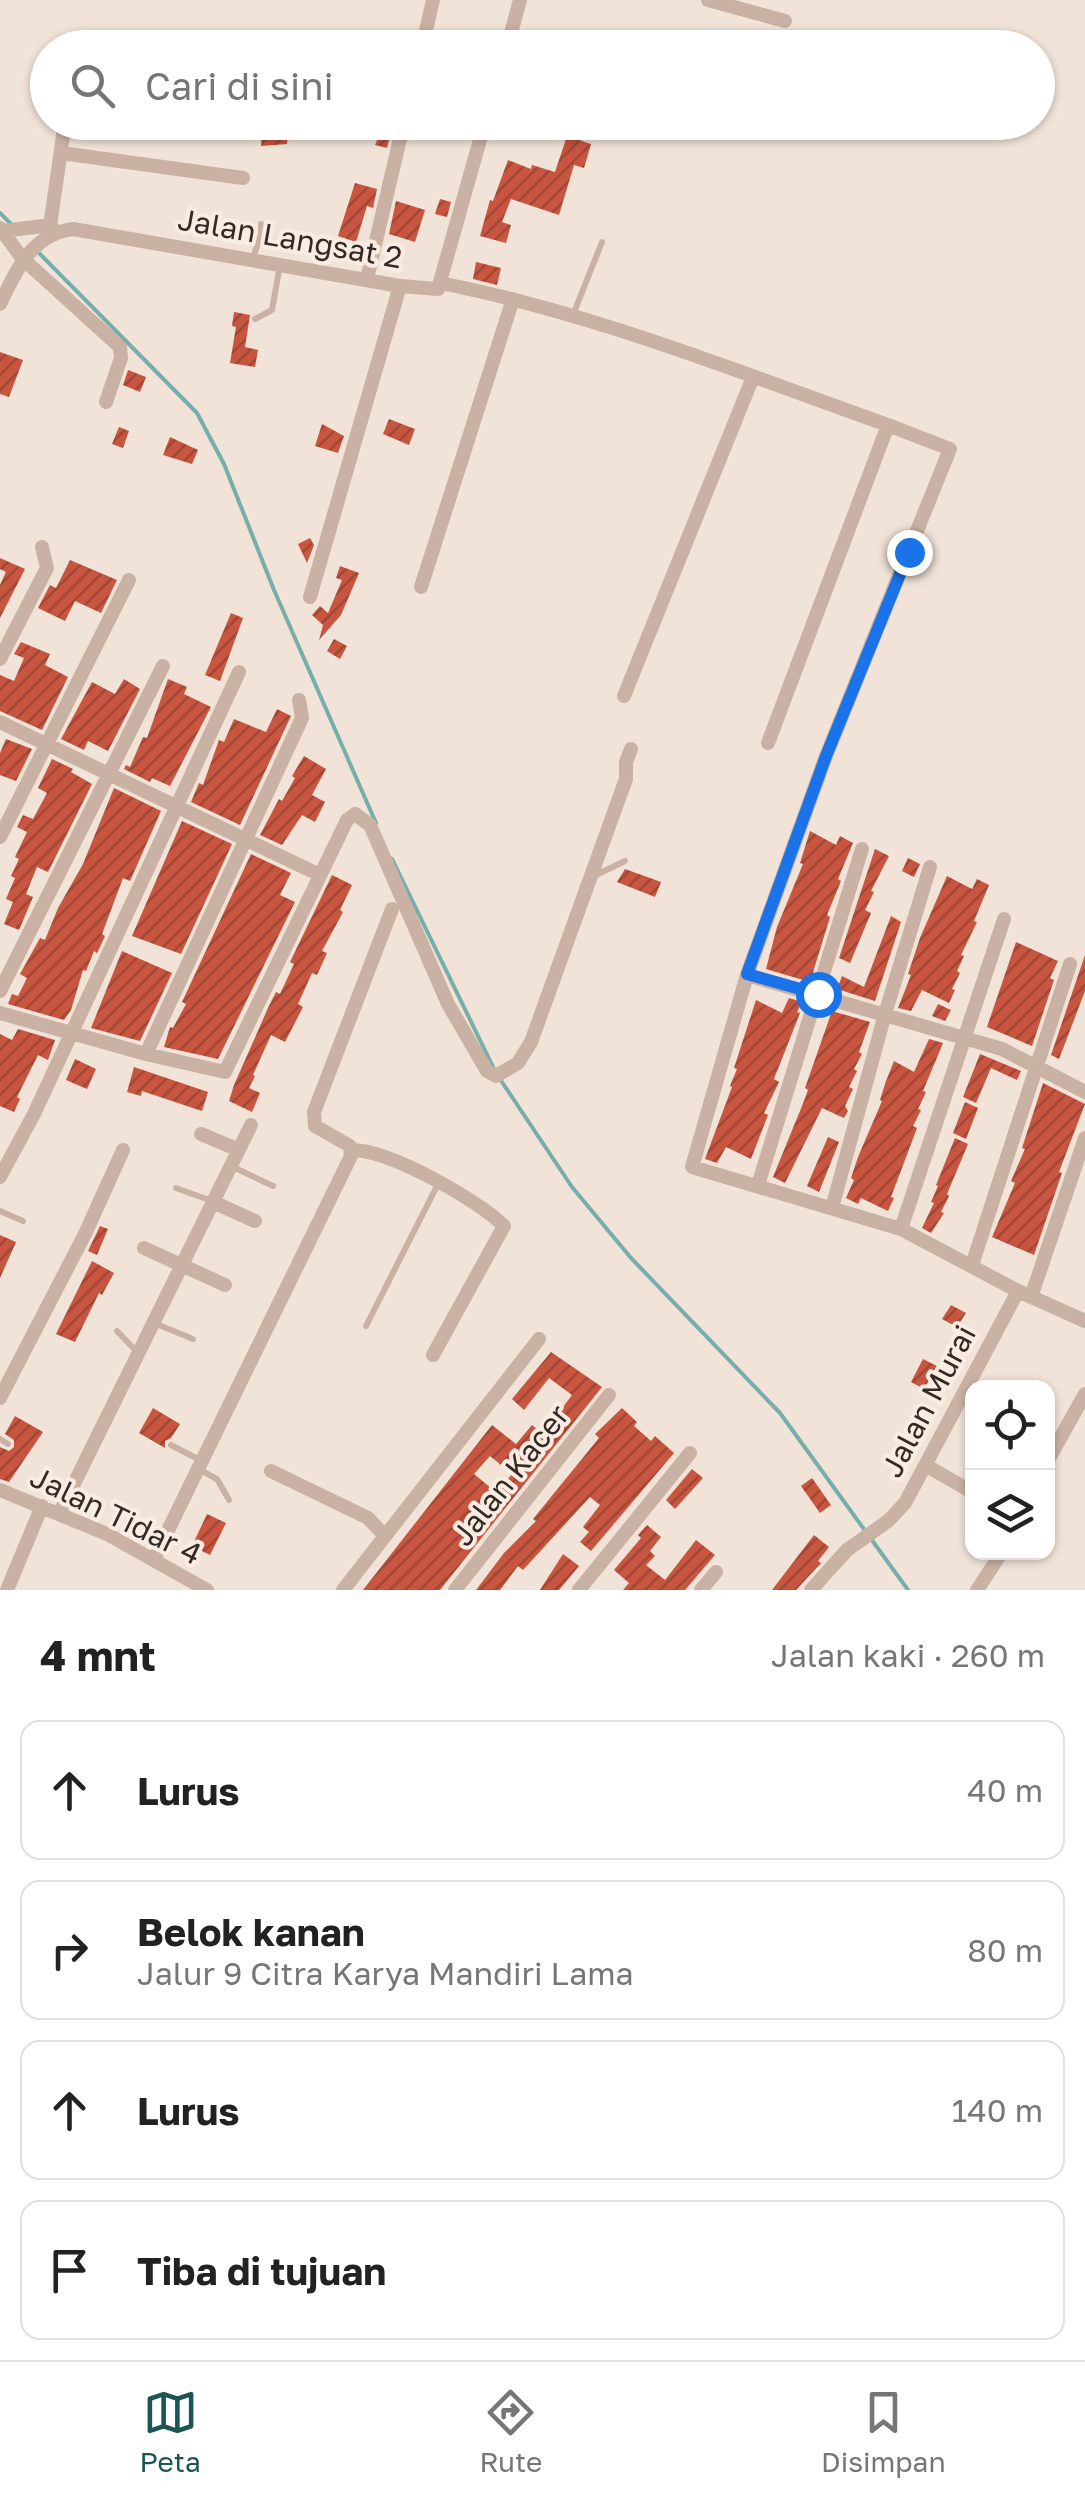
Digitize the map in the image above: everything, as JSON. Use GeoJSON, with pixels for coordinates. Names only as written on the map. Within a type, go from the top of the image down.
{"type":"FeatureCollection","features":[{"type":"Feature","properties":{"kind":"street"},"geometry":{"type":"LineString","coordinates":[[426,30],[433,0]]}},
{"type":"Feature","properties":{"kind":"street"},"geometry":{"type":"LineString","coordinates":[[511,30],[520,0]]}},
{"type":"Feature","properties":{"kind":"street"},"geometry":{"type":"LineString","coordinates":[[708,0],[785,22]]}},
{"type":"Feature","properties":{"kind":"street"},"geometry":{"type":"LineString","coordinates":[[0,304],[26,254],[46,231],[63,140]]}},
{"type":"Feature","properties":{"kind":"street"},"geometry":{"type":"LineString","coordinates":[[368,279],[400,140]]}},
{"type":"Feature","properties":{"kind":"street","name":"Jalan Langsat 2"},"geometry":{"type":"LineString","coordinates":[[5,230],[81,230],[434,290],[440,283],[480,140]]}},
{"type":"Feature","properties":{"kind":"street"},"geometry":{"type":"LineString","coordinates":[[61,153],[244,178]]}},
{"type":"Feature","properties":{"kind":"street"},"geometry":{"type":"LineString","coordinates":[[5,230],[120,347],[121,358],[106,402]]}},
{"type":"Feature","properties":{"kind":"street"},"geometry":{"type":"LineString","coordinates":[[440,283],[572,316],[950,449],[803,820],[747,974],[692,1167],[902,1229],[1085,1322]]}},
{"type":"Feature","properties":{"kind":"street"},"geometry":{"type":"LineString","coordinates":[[310,597],[400,286]]}},
{"type":"Feature","properties":{"kind":"street"},"geometry":{"type":"LineString","coordinates":[[421,586],[512,298]]}},
{"type":"Feature","properties":{"kind":"street"},"geometry":{"type":"LineString","coordinates":[[624,696],[753,377]]}},
{"type":"Feature","properties":{"kind":"street"},"geometry":{"type":"LineString","coordinates":[[768,743],[888,425]]}},
{"type":"Feature","properties":{"kind":"street"},"geometry":{"type":"LineString","coordinates":[[0,659],[47,568],[42,547]]}},
{"type":"Feature","properties":{"kind":"street"},"geometry":{"type":"LineString","coordinates":[[0,837],[130,580]]}},
{"type":"Feature","properties":{"kind":"street"},"geometry":{"type":"LineString","coordinates":[[0,991],[163,666]]}},
{"type":"Feature","properties":{"kind":"street"},"geometry":{"type":"LineString","coordinates":[[0,1178],[34,1114],[240,672]]}},
{"type":"Feature","properties":{"kind":"street"},"geometry":{"type":"LineString","coordinates":[[146,1054],[302,718],[299,700]]}},
{"type":"Feature","properties":{"kind":"street"},"geometry":{"type":"LineString","coordinates":[[0,722],[320,875]]}},
{"type":"Feature","properties":{"kind":"street"},"geometry":{"type":"LineString","coordinates":[[0,1012],[146,1054],[218,1072],[227,1069],[349,816],[355,814],[366,820],[448,1004],[486,1071],[502,1072],[523,1058],[531,1042],[626,779],[631,749]]}},
{"type":"Feature","properties":{"kind":"street"},"geometry":{"type":"LineString","coordinates":[[758,1184],[862,850]]}},
{"type":"Feature","properties":{"kind":"street"},"geometry":{"type":"LineString","coordinates":[[832,1208],[930,867]]}},
{"type":"Feature","properties":{"kind":"street"},"geometry":{"type":"LineString","coordinates":[[392,909],[314,1112],[315,1126],[352,1150],[385,1154],[504,1226],[433,1354]]}},
{"type":"Feature","properties":{"kind":"street"},"geometry":{"type":"LineString","coordinates":[[902,1229],[1004,919]]}},
{"type":"Feature","properties":{"kind":"street"},"geometry":{"type":"LineString","coordinates":[[972,1265],[1070,964]]}},
{"type":"Feature","properties":{"kind":"street"},"geometry":{"type":"LineString","coordinates":[[747,974],[1002,1049],[1085,1092]]}},
{"type":"Feature","properties":{"kind":"street"},"geometry":{"type":"LineString","coordinates":[[60,1512],[251,1125]]}},
{"type":"Feature","properties":{"kind":"street"},"geometry":{"type":"LineString","coordinates":[[201,1134],[239,1150]]}},
{"type":"Feature","properties":{"kind":"street","name":"Jalan Murai"},"geometry":{"type":"LineString","coordinates":[[812,1590],[860,1539],[896,1514],[927,1466],[1024,1294],[1085,1138]]}},
{"type":"Feature","properties":{"kind":"street"},"geometry":{"type":"LineString","coordinates":[[0,1398],[85,1234],[123,1150]]}},
{"type":"Feature","properties":{"kind":"street"},"geometry":{"type":"LineString","coordinates":[[154,1559],[352,1150]]}},
{"type":"Feature","properties":{"kind":"street"},"geometry":{"type":"LineString","coordinates":[[213,1202],[255,1221]]}},
{"type":"Feature","properties":{"kind":"street"},"geometry":{"type":"LineString","coordinates":[[144,1248],[225,1285]]}},
{"type":"Feature","properties":{"kind":"street"},"geometry":{"type":"LineString","coordinates":[[342,1590],[540,1339]]}},
{"type":"Feature","properties":{"kind":"street"},"geometry":{"type":"LineString","coordinates":[[1055,1448],[1085,1394]]}},
{"type":"Feature","properties":{"kind":"street","name":"Jalan Kacer"},"geometry":{"type":"LineString","coordinates":[[455,1590],[609,1395]]}},
{"type":"Feature","properties":{"kind":"street"},"geometry":{"type":"LineString","coordinates":[[578,1590],[690,1453]]}},
{"type":"Feature","properties":{"kind":"street"},"geometry":{"type":"LineString","coordinates":[[927,1466],[965,1488]]}},
{"type":"Feature","properties":{"kind":"street"},"geometry":{"type":"LineString","coordinates":[[271,1472],[368,1518],[384,1536]]}},
{"type":"Feature","properties":{"kind":"street","name":"Jalan Tidar 4"},"geometry":{"type":"LineString","coordinates":[[0,1490],[60,1512],[205,1589]]}},
{"type":"Feature","properties":{"kind":"street"},"geometry":{"type":"LineString","coordinates":[[7,1590],[42,1506]]}},
{"type":"Feature","properties":{"kind":"street"},"geometry":{"type":"LineString","coordinates":[[977,1590],[997,1560]]}},
{"type":"Feature","properties":{"kind":"street"},"geometry":{"type":"LineString","coordinates":[[702,1590],[716,1572]]}},
{"type":"Feature","properties":{"kind":"lane"},"geometry":{"type":"LineString","coordinates":[[252,260],[261,224]]}},
{"type":"Feature","properties":{"kind":"lane"},"geometry":{"type":"LineString","coordinates":[[572,316],[602,242]]}},
{"type":"Feature","properties":{"kind":"lane"},"geometry":{"type":"LineString","coordinates":[[255,319],[272,310],[280,264]]}},
{"type":"Feature","properties":{"kind":"lane"},"geometry":{"type":"LineString","coordinates":[[590,878],[625,861]]}},
{"type":"Feature","properties":{"kind":"lane"},"geometry":{"type":"LineString","coordinates":[[231,1166],[273,1186]]}},
{"type":"Feature","properties":{"kind":"lane"},"geometry":{"type":"LineString","coordinates":[[366,1326],[438,1183]]}},
{"type":"Feature","properties":{"kind":"lane"},"geometry":{"type":"LineString","coordinates":[[176,1188],[213,1202]]}},
{"type":"Feature","properties":{"kind":"lane"},"geometry":{"type":"LineString","coordinates":[[0,1211],[24,1221]]}},
{"type":"Feature","properties":{"kind":"lane"},"geometry":{"type":"LineString","coordinates":[[154,1323],[193,1339]]}},
{"type":"Feature","properties":{"kind":"lane"},"geometry":{"type":"LineString","coordinates":[[117,1332],[139,1354]]}},
{"type":"Feature","properties":{"kind":"lane"},"geometry":{"type":"LineString","coordinates":[[0,1440],[8,1444]]}},
{"type":"Feature","properties":{"kind":"lane"},"geometry":{"type":"LineString","coordinates":[[171,1445],[217,1479],[229,1500]]}},
{"type":"Feature","properties":{"kind":"building"},"geometry":{"type":"Polygon","coordinates":[[[262,140],[287,140],[287,144],[261,146],[262,140]]]}},
{"type":"Feature","properties":{"kind":"building"},"geometry":{"type":"Polygon","coordinates":[[[377,140],[389,140],[387,148],[375,145],[377,140]]]}},
{"type":"Feature","properties":{"kind":"building"},"geometry":{"type":"Polygon","coordinates":[[[566,140],[591,144],[584,168],[574,165],[559,215],[511,199],[502,222],[511,225],[506,243],[480,236],[490,200],[493,201],[508,160],[531,169],[532,165],[555,172],[566,140]]]}},
{"type":"Feature","properties":{"kind":"building"},"geometry":{"type":"Polygon","coordinates":[[[355,183],[377,189],[373,208],[367,206],[356,242],[338,236],[355,183]]]}},
{"type":"Feature","properties":{"kind":"building"},"geometry":{"type":"Polygon","coordinates":[[[440,199],[451,202],[447,217],[435,214],[440,199]]]}},
{"type":"Feature","properties":{"kind":"building"},"geometry":{"type":"Polygon","coordinates":[[[396,201],[425,210],[415,242],[389,234],[396,201]]]}},
{"type":"Feature","properties":{"kind":"building"},"geometry":{"type":"Polygon","coordinates":[[[476,262],[501,268],[497,285],[473,279],[476,262]]]}},
{"type":"Feature","properties":{"kind":"building"},"geometry":{"type":"Polygon","coordinates":[[[234,312],[250,315],[245,347],[258,350],[255,367],[230,363],[236,327],[232,326],[234,312]]]}},
{"type":"Feature","properties":{"kind":"building"},"geometry":{"type":"Polygon","coordinates":[[[0,352],[23,360],[9,397],[0,394],[0,352]]]}},
{"type":"Feature","properties":{"kind":"building"},"geometry":{"type":"Polygon","coordinates":[[[128,370],[146,377],[140,392],[123,385],[128,370]]]}},
{"type":"Feature","properties":{"kind":"building"},"geometry":{"type":"Polygon","coordinates":[[[389,419],[415,429],[409,445],[383,434],[389,419]]]}},
{"type":"Feature","properties":{"kind":"building"},"geometry":{"type":"Polygon","coordinates":[[[322,424],[344,436],[338,453],[315,446],[322,424]]]}},
{"type":"Feature","properties":{"kind":"building"},"geometry":{"type":"Polygon","coordinates":[[[119,427],[129,431],[123,448],[112,444],[119,427]]]}},
{"type":"Feature","properties":{"kind":"building"},"geometry":{"type":"Polygon","coordinates":[[[170,437],[198,450],[192,464],[163,455],[170,437]]]}},
{"type":"Feature","properties":{"kind":"building"},"geometry":{"type":"Polygon","coordinates":[[[310,538],[314,545],[307,563],[298,544],[310,538]]]}},
{"type":"Feature","properties":{"kind":"building"},"geometry":{"type":"Polygon","coordinates":[[[0,558],[25,569],[0,618],[0,585],[6,572],[0,569],[0,558]]]}},
{"type":"Feature","properties":{"kind":"building"},"geometry":{"type":"Polygon","coordinates":[[[70,560],[117,580],[101,613],[75,601],[65,621],[38,608],[50,585],[56,588],[70,560]]]}},
{"type":"Feature","properties":{"kind":"building"},"geometry":{"type":"Polygon","coordinates":[[[340,566],[359,573],[341,615],[319,640],[323,625],[312,615],[320,606],[328,613],[342,580],[336,578],[340,566]]]}},
{"type":"Feature","properties":{"kind":"building"},"geometry":{"type":"Polygon","coordinates":[[[231,613],[243,618],[220,681],[205,675],[231,613]]]}},
{"type":"Feature","properties":{"kind":"building"},"geometry":{"type":"Polygon","coordinates":[[[334,639],[347,646],[340,659],[327,651],[334,639]]]}},
{"type":"Feature","properties":{"kind":"building"},"geometry":{"type":"Polygon","coordinates":[[[21,642],[50,654],[45,665],[68,677],[42,730],[0,711],[0,675],[14,681],[24,658],[14,654],[21,642]]]}},
{"type":"Feature","properties":{"kind":"building"},"geometry":{"type":"Polygon","coordinates":[[[124,679],[140,689],[108,751],[88,741],[84,750],[61,739],[92,682],[115,694],[124,679]]]}},
{"type":"Feature","properties":{"kind":"building"},"geometry":{"type":"Polygon","coordinates":[[[168,679],[187,687],[184,694],[211,707],[170,786],[152,778],[150,782],[124,769],[126,765],[130,767],[143,737],[147,738],[168,679]]]}},
{"type":"Feature","properties":{"kind":"building"},"geometry":{"type":"Polygon","coordinates":[[[277,709],[291,716],[240,825],[191,802],[199,783],[203,785],[219,740],[224,742],[234,719],[266,732],[277,709]]]}},
{"type":"Feature","properties":{"kind":"building"},"geometry":{"type":"Polygon","coordinates":[[[6,739],[32,749],[16,781],[0,775],[0,753],[6,739]]]}},
{"type":"Feature","properties":{"kind":"building"},"geometry":{"type":"Polygon","coordinates":[[[304,756],[326,769],[312,795],[325,802],[315,822],[302,815],[282,845],[260,835],[304,756]]]}},
{"type":"Feature","properties":{"kind":"building"},"geometry":{"type":"Polygon","coordinates":[[[52,759],[92,784],[48,872],[37,867],[26,894],[33,897],[19,930],[4,924],[13,902],[6,899],[15,878],[11,876],[19,859],[15,857],[27,832],[17,827],[23,815],[33,819],[47,793],[38,788],[52,759]]]}},
{"type":"Feature","properties":{"kind":"building"},"geometry":{"type":"Polygon","coordinates":[[[114,788],[161,811],[130,881],[123,878],[102,934],[105,936],[86,971],[83,970],[71,1010],[64,1020],[8,1004],[12,994],[18,996],[27,978],[20,974],[40,938],[45,940],[83,864],[114,788]]]}},
{"type":"Feature","properties":{"kind":"building"},"geometry":{"type":"Polygon","coordinates":[[[182,821],[232,844],[181,954],[132,936],[182,821]]]}},
{"type":"Feature","properties":{"kind":"building"},"geometry":{"type":"Polygon","coordinates":[[[810,831],[836,845],[840,836],[853,843],[838,879],[841,881],[827,915],[830,917],[810,982],[766,969],[777,927],[803,864],[800,863],[810,831]]]}},
{"type":"Feature","properties":{"kind":"building"},"geometry":{"type":"Polygon","coordinates":[[[875,849],[889,856],[871,891],[874,892],[865,910],[871,913],[850,963],[839,958],[875,849]]]}},
{"type":"Feature","properties":{"kind":"building"},"geometry":{"type":"Polygon","coordinates":[[[251,854],[291,873],[280,895],[295,902],[218,1059],[164,1047],[170,1027],[173,1028],[186,1004],[182,1002],[251,854]]]}},
{"type":"Feature","properties":{"kind":"building"},"geometry":{"type":"Polygon","coordinates":[[[908,858],[920,864],[914,877],[902,871],[908,858]]]}},
{"type":"Feature","properties":{"kind":"building"},"geometry":{"type":"Polygon","coordinates":[[[625,869],[661,882],[655,897],[617,882],[625,869]]]}},
{"type":"Feature","properties":{"kind":"building"},"geometry":{"type":"Polygon","coordinates":[[[332,875],[352,885],[340,910],[343,912],[322,951],[327,953],[317,975],[312,973],[298,1004],[303,1007],[285,1042],[271,1035],[249,1088],[260,1093],[252,1112],[229,1101],[234,1085],[276,992],[280,994],[294,964],[290,962],[332,875]]]}},
{"type":"Feature","properties":{"kind":"building"},"geometry":{"type":"Polygon","coordinates":[[[947,876],[972,889],[977,879],[989,885],[961,955],[964,956],[957,971],[960,973],[952,989],[955,990],[949,1003],[922,990],[911,1011],[898,1008],[920,938],[947,876]]]}},
{"type":"Feature","properties":{"kind":"building"},"geometry":{"type":"Polygon","coordinates":[[[891,916],[901,922],[875,1001],[837,989],[842,976],[864,987],[891,916]]]}},
{"type":"Feature","properties":{"kind":"building"},"geometry":{"type":"Polygon","coordinates":[[[1016,942],[1058,961],[1032,1046],[987,1027],[1016,942]]]}},
{"type":"Feature","properties":{"kind":"building"},"geometry":{"type":"Polygon","coordinates":[[[122,951],[172,973],[140,1041],[91,1028],[122,951]]]}},
{"type":"Feature","properties":{"kind":"building"},"geometry":{"type":"Polygon","coordinates":[[[1085,955],[1085,991],[1059,1059],[1051,1055],[1085,955]]]}},
{"type":"Feature","properties":{"kind":"building"},"geometry":{"type":"Polygon","coordinates":[[[789,998],[802,1002],[797,1012],[800,1013],[774,1079],[779,1082],[764,1113],[768,1115],[751,1159],[726,1147],[717,1163],[705,1159],[732,1087],[737,1069],[734,1068],[756,1000],[782,1013],[789,998]]]}},
{"type":"Feature","properties":{"kind":"building"},"geometry":{"type":"Polygon","coordinates":[[[938,1004],[951,1010],[945,1021],[932,1016],[938,1004]]]}},
{"type":"Feature","properties":{"kind":"building"},"geometry":{"type":"Polygon","coordinates":[[[832,1011],[870,1022],[849,1087],[853,1089],[845,1106],[848,1111],[844,1118],[822,1108],[785,1183],[773,1177],[808,1090],[805,1088],[832,1011]]]}},
{"type":"Feature","properties":{"kind":"building"},"geometry":{"type":"Polygon","coordinates":[[[18,1029],[55,1040],[48,1060],[38,1055],[17,1097],[20,1099],[14,1112],[0,1106],[0,1034],[12,1040],[18,1029]]]}},
{"type":"Feature","properties":{"kind":"building"},"geometry":{"type":"Polygon","coordinates":[[[929,1039],[943,1043],[923,1091],[926,1092],[918,1109],[921,1110],[913,1126],[917,1128],[891,1197],[894,1198],[888,1211],[861,1198],[858,1204],[846,1198],[854,1180],[851,1178],[894,1061],[914,1072],[929,1039]]]}},
{"type":"Feature","properties":{"kind":"building"},"geometry":{"type":"Polygon","coordinates":[[[980,1054],[1021,1071],[1017,1080],[991,1068],[976,1103],[963,1097],[980,1054]]]}},
{"type":"Feature","properties":{"kind":"building"},"geometry":{"type":"Polygon","coordinates":[[[75,1059],[96,1069],[87,1089],[66,1080],[75,1059]]]}},
{"type":"Feature","properties":{"kind":"building"},"geometry":{"type":"Polygon","coordinates":[[[134,1067],[208,1092],[202,1111],[142,1091],[141,1096],[127,1092],[134,1067]]]}},
{"type":"Feature","properties":{"kind":"building"},"geometry":{"type":"Polygon","coordinates":[[[1043,1083],[1085,1104],[1034,1255],[992,1237],[1015,1183],[1011,1181],[1025,1149],[1022,1148],[1043,1083]]]}},
{"type":"Feature","properties":{"kind":"building"},"geometry":{"type":"Polygon","coordinates":[[[965,1102],[978,1108],[966,1139],[953,1133],[965,1102]]]}},
{"type":"Feature","properties":{"kind":"building"},"geometry":{"type":"Polygon","coordinates":[[[828,1137],[839,1142],[819,1192],[807,1186],[828,1137]]]}},
{"type":"Feature","properties":{"kind":"building"},"geometry":{"type":"Polygon","coordinates":[[[955,1138],[968,1144],[947,1194],[941,1212],[944,1213],[931,1233],[922,1228],[955,1138]]]}},
{"type":"Feature","properties":{"kind":"building"},"geometry":{"type":"Polygon","coordinates":[[[100,1226],[108,1229],[97,1255],[88,1251],[100,1226]]]}},
{"type":"Feature","properties":{"kind":"building"},"geometry":{"type":"Polygon","coordinates":[[[0,1235],[16,1242],[0,1278],[0,1235]]]}},
{"type":"Feature","properties":{"kind":"building"},"geometry":{"type":"Polygon","coordinates":[[[92,1261],[114,1273],[102,1295],[99,1293],[75,1342],[56,1334],[92,1261]]]}},
{"type":"Feature","properties":{"kind":"building"},"geometry":{"type":"Polygon","coordinates":[[[951,1305],[966,1313],[957,1327],[942,1319],[951,1305]]]}},
{"type":"Feature","properties":{"kind":"building"},"geometry":{"type":"Polygon","coordinates":[[[551,1352],[602,1387],[440,1590],[363,1590],[492,1425],[516,1444],[532,1425],[539,1431],[572,1395],[549,1378],[524,1410],[512,1399],[551,1352]],[[490,1456],[474,1474],[497,1493],[512,1474],[490,1456]]]}},
{"type":"Feature","properties":{"kind":"building"},"geometry":{"type":"Polygon","coordinates":[[[923,1359],[937,1366],[924,1389],[911,1382],[923,1359]]]}},
{"type":"Feature","properties":{"kind":"building"},"geometry":{"type":"Polygon","coordinates":[[[153,1408],[180,1424],[165,1441],[165,1448],[139,1433],[153,1408]]]}},
{"type":"Feature","properties":{"kind":"building"},"geometry":{"type":"Polygon","coordinates":[[[622,1408],[651,1441],[655,1436],[674,1453],[591,1551],[580,1542],[589,1532],[583,1527],[600,1505],[590,1497],[523,1570],[518,1566],[500,1590],[476,1590],[504,1553],[536,1521],[533,1519],[599,1438],[595,1434],[622,1408]]]}},
{"type":"Feature","properties":{"kind":"building"},"geometry":{"type":"Polygon","coordinates":[[[15,1416],[43,1432],[9,1482],[0,1479],[0,1447],[9,1451],[14,1447],[14,1440],[5,1434],[15,1416]]]}},
{"type":"Feature","properties":{"kind":"building"},"geometry":{"type":"Polygon","coordinates":[[[692,1469],[703,1478],[675,1509],[666,1500],[692,1469]]]}},
{"type":"Feature","properties":{"kind":"building"},"geometry":{"type":"Polygon","coordinates":[[[812,1478],[831,1505],[820,1513],[801,1486],[812,1478]]]}},
{"type":"Feature","properties":{"kind":"building"},"geometry":{"type":"Polygon","coordinates":[[[207,1514],[226,1523],[210,1555],[192,1546],[207,1514]]]}},
{"type":"Feature","properties":{"kind":"building"},"geometry":{"type":"Polygon","coordinates":[[[647,1525],[661,1537],[650,1551],[655,1556],[646,1565],[665,1580],[696,1540],[715,1555],[685,1590],[623,1590],[629,1583],[614,1570],[647,1525]]]}},
{"type":"Feature","properties":{"kind":"building"},"geometry":{"type":"Polygon","coordinates":[[[814,1535],[829,1547],[818,1561],[821,1563],[796,1590],[772,1590],[814,1535]]]}},
{"type":"Feature","properties":{"kind":"building"},"geometry":{"type":"Polygon","coordinates":[[[563,1554],[579,1566],[559,1590],[540,1590],[563,1554]]]}},
{"type":"Feature","properties":{"kind":"waterway"},"geometry":{"type":"LineString","coordinates":[[0,213],[13,226]]}},
{"type":"Feature","properties":{"kind":"waterway"},"geometry":{"type":"LineString","coordinates":[[37,251],[197,413],[224,464],[274,590],[376,823]]}},
{"type":"Feature","properties":{"kind":"waterway"},"geometry":{"type":"LineString","coordinates":[[392,859],[495,1071]]}},
{"type":"Feature","properties":{"kind":"waterway"},"geometry":{"type":"LineString","coordinates":[[500,1079],[572,1187],[631,1258],[780,1413],[908,1590]]}},
{"type":"Feature","properties":{"kind":"route"},"geometry":{"type":"LineString","coordinates":[[818,994],[747,974],[826,756],[909,552]]}}]}
